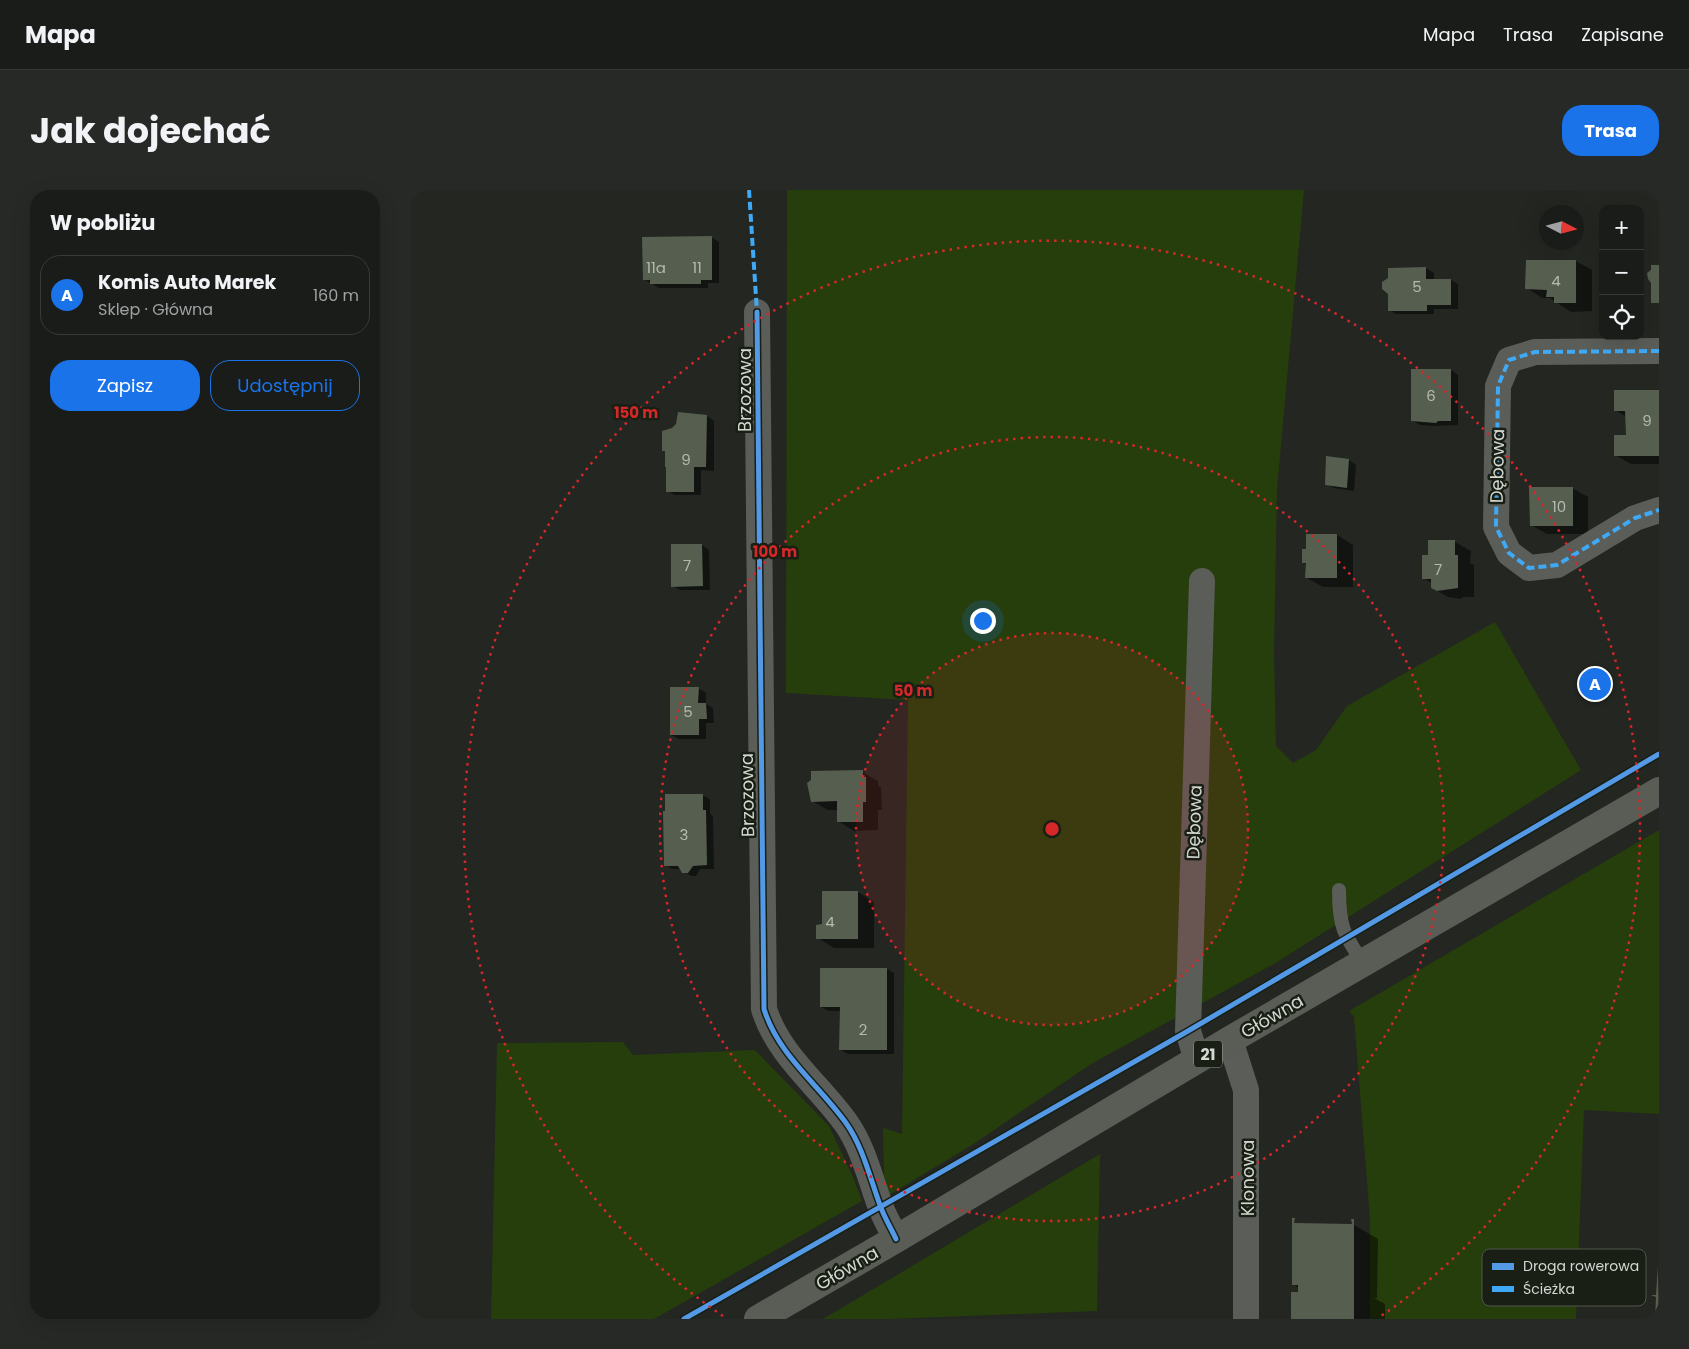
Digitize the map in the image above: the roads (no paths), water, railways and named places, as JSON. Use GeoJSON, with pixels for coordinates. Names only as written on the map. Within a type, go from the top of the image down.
{"type":"FeatureCollection","features":[{"type":"Feature","properties":{"kind":"main road","name":"Główna"},"geometry":{"type":"LineString","coordinates":[[758,1319],[896,1240],[1230,1040],[1659,791]]}},
{"type":"Feature","properties":{"kind":"street","name":"Brzozowa"},"geometry":{"type":"LineString","coordinates":[[757,312],[764,1009],[770,1027],[779,1043],[847,1124],[896,1240]]}},
{"type":"Feature","properties":{"kind":"street","name":"Dębowa"},"geometry":{"type":"LineString","coordinates":[[1659,351],[1535,352],[1509,360],[1498,386],[1496,527],[1509,553],[1530,568],[1558,565],[1635,518],[1659,510]]}},
{"type":"Feature","properties":{"kind":"street","name":"Dębowa"},"geometry":{"type":"LineString","coordinates":[[1197,1060],[1188,1031],[1202,581]]}},
{"type":"Feature","properties":{"kind":"street","name":"Klonowa"},"geometry":{"type":"LineString","coordinates":[[1230,1040],[1246,1090],[1248,1162],[1246,1319]]}},
{"type":"Feature","properties":{"kind":"lane"},"geometry":{"type":"LineString","coordinates":[[1339,890],[1339,920],[1346,937],[1363,963]]}},
{"type":"Feature","properties":{"kind":"place","name":"Komis Auto Marek"},"geometry":{"type":"Point","coordinates":[1595,684]}}]}
